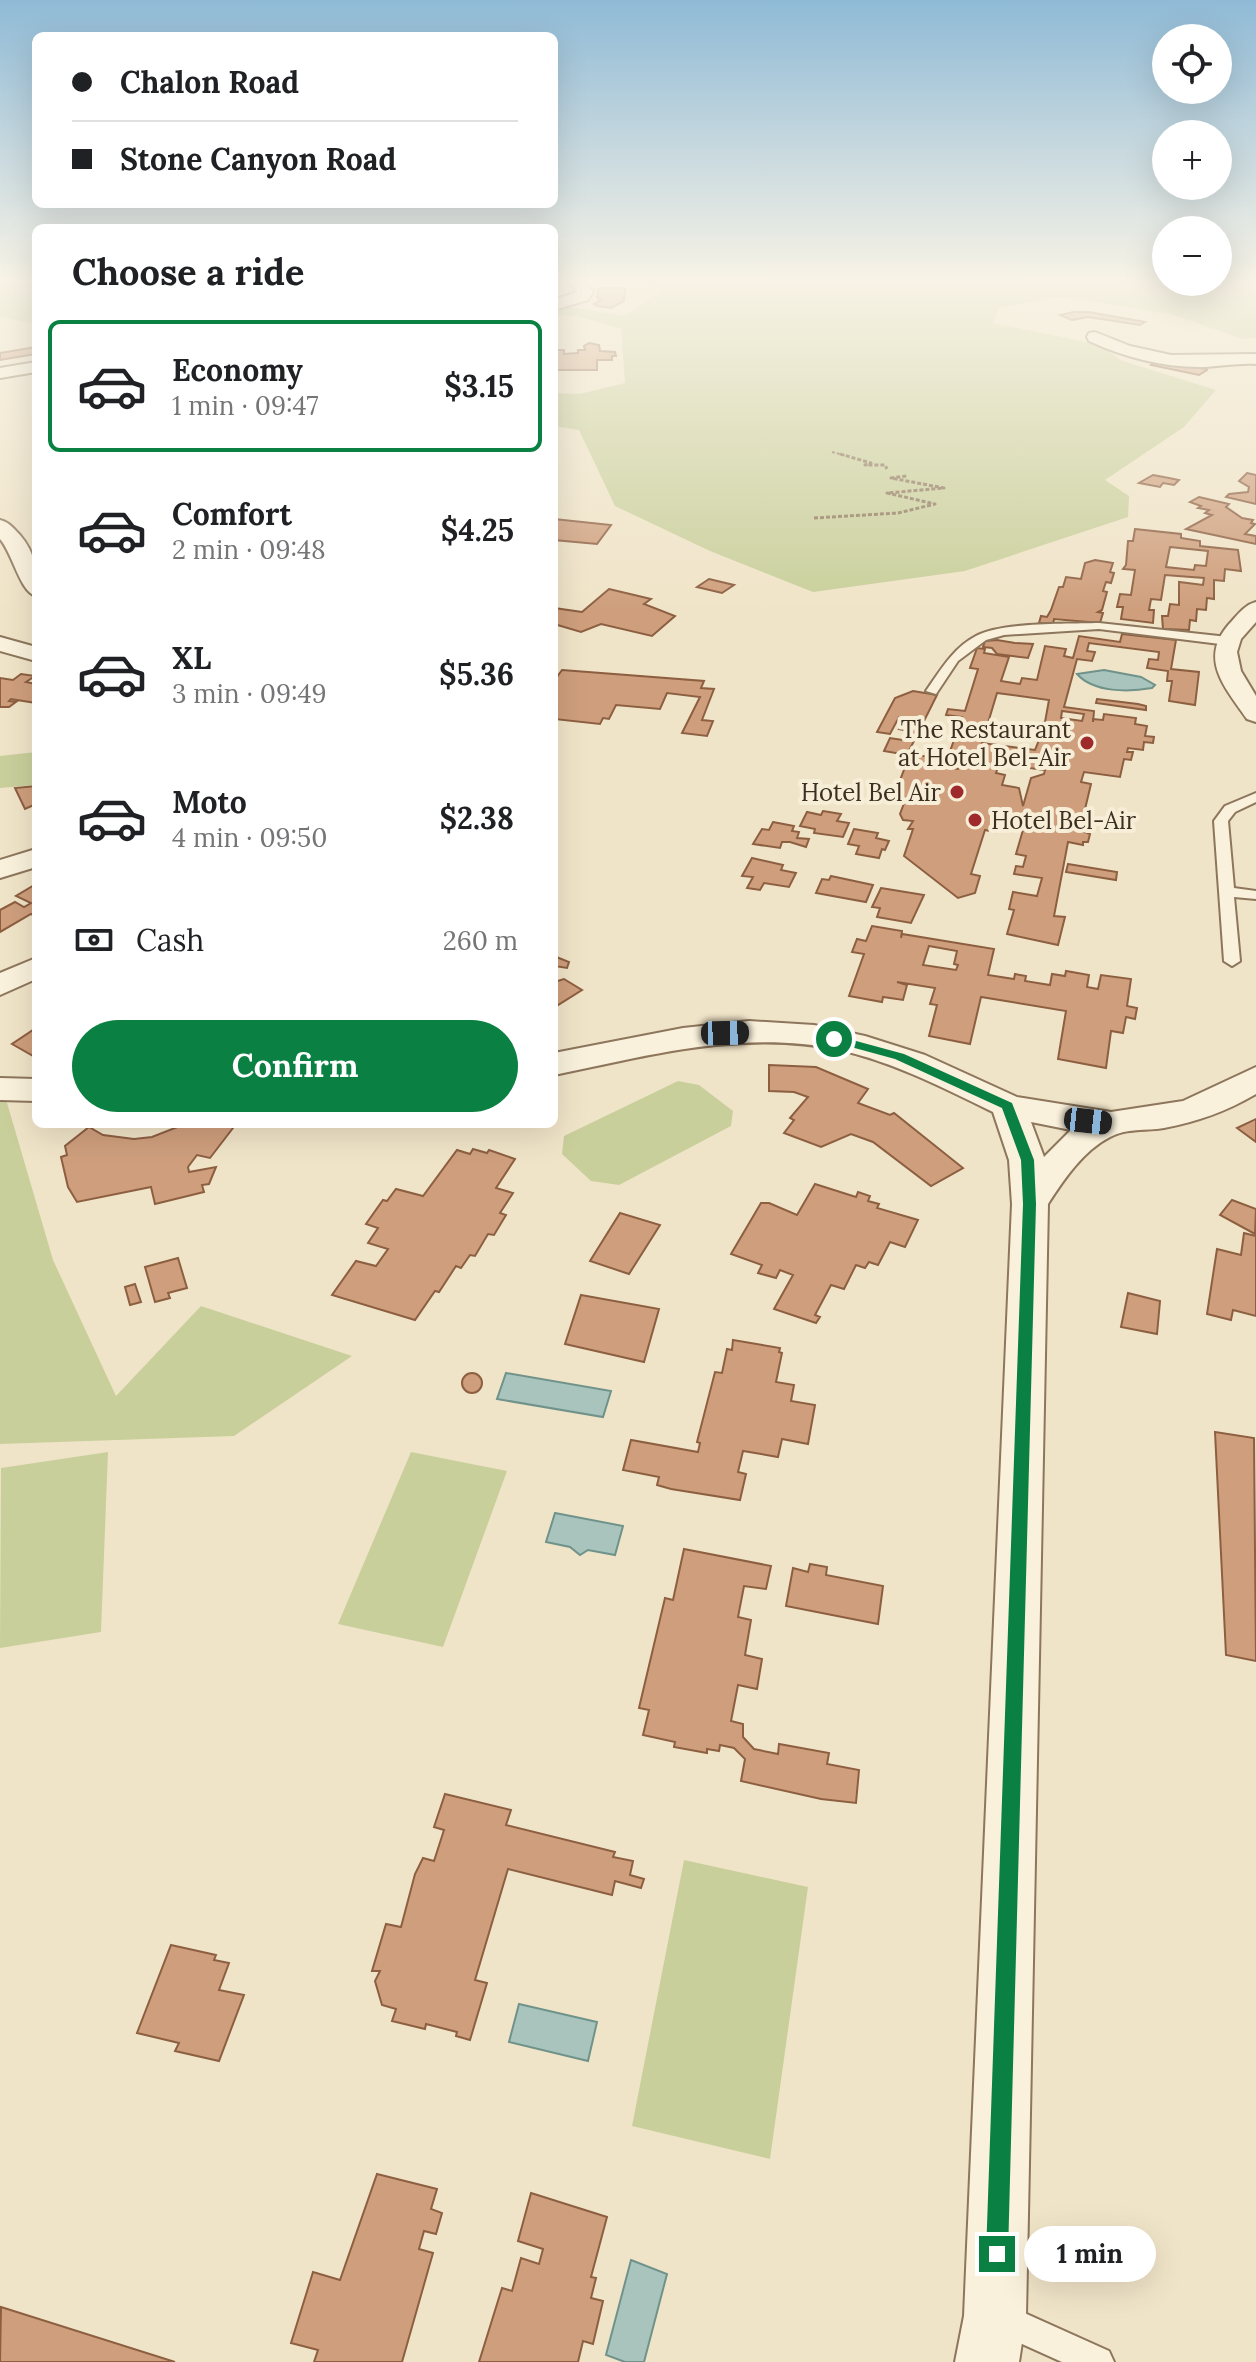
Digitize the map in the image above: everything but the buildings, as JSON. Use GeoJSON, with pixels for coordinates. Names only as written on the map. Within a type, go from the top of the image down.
{"type":"FeatureCollection","features":[{"type":"Feature","properties":{"kind":"street"},"geometry":{"type":"LineString","coordinates":[[0,526],[21,550],[32,579]]}},
{"type":"Feature","properties":{"kind":"street"},"geometry":{"type":"LineString","coordinates":[[1256,609],[1228,641],[1226,658],[1235,680],[1256,714]]}},
{"type":"Feature","properties":{"kind":"street"},"geometry":{"type":"LineString","coordinates":[[0,644],[32,653]]}},
{"type":"Feature","properties":{"kind":"street"},"geometry":{"type":"LineString","coordinates":[[0,869],[32,859]]}},
{"type":"Feature","properties":{"kind":"street"},"geometry":{"type":"LineString","coordinates":[[0,986],[32,969]]}},
{"type":"Feature","properties":{"kind":"street"},"geometry":{"type":"LineString","coordinates":[[558,1063],[725,1033],[811,1034],[899,1056],[1008,1106],[1065,1118],[1111,1123],[1193,1111],[1223,1099],[1256,1078]]}},
{"type":"Feature","properties":{"kind":"street"},"geometry":{"type":"LineString","coordinates":[[0,1089],[32,1090]]}},
{"type":"Feature","properties":{"kind":"street"},"geometry":{"type":"LineString","coordinates":[[987,2362],[995,2316],[1030,1204],[1027,1160],[1008,1106]]}},
{"type":"Feature","properties":{"kind":"street"},"geometry":{"type":"LineString","coordinates":[[1030,1204],[1063,1158],[1087,1136],[1111,1123]]}},
{"type":"Feature","properties":{"kind":"lane"},"geometry":{"type":"LineString","coordinates":[[932,691],[954,659],[973,643],[982,637],[1004,632],[1099,626],[1228,641]]}},
{"type":"Feature","properties":{"kind":"lane"},"geometry":{"type":"LineString","coordinates":[[1232,961],[1221,821],[1230,809],[1256,797]]}},
{"type":"Feature","properties":{"kind":"lane"},"geometry":{"type":"LineString","coordinates":[[1226,891],[1256,895]]}},
{"type":"Feature","properties":{"kind":"lane"},"geometry":{"type":"LineString","coordinates":[[995,2316],[1098,2362]]}},
{"type":"Feature","properties":{"kind":"path"},"geometry":{"type":"LineString","coordinates":[[832,452],[871,463],[865,465],[872,467],[885,465],[887,469]]}},
{"type":"Feature","properties":{"kind":"path"},"geometry":{"type":"LineString","coordinates":[[814,518],[898,513],[935,504],[887,493],[944,488],[891,478],[907,476]]}},
{"type":"Feature","properties":{"kind":"green space"},"geometry":{"type":"Polygon","coordinates":[[[599,389],[1216,390],[1184,427],[1105,480],[1129,496],[1128,517],[965,571],[813,592],[710,551],[615,506],[579,430],[558,427],[558,393],[579,394],[599,389]]]}},
{"type":"Feature","properties":{"kind":"green space"},"geometry":{"type":"Polygon","coordinates":[[[32,752],[32,785],[0,788],[0,756],[32,752]]]}},
{"type":"Feature","properties":{"kind":"green space"},"geometry":{"type":"Polygon","coordinates":[[[678,1081],[699,1085],[733,1111],[731,1126],[619,1185],[591,1181],[562,1154],[564,1136],[678,1081]]]}},
{"type":"Feature","properties":{"kind":"green space"},"geometry":{"type":"Polygon","coordinates":[[[0,1089],[3,1089],[53,1260],[116,1396],[201,1306],[352,1356],[234,1436],[0,1444],[0,1089]]]}},
{"type":"Feature","properties":{"kind":"green space"},"geometry":{"type":"Polygon","coordinates":[[[108,1452],[101,1632],[0,1648],[1,1468],[108,1452]]]}},
{"type":"Feature","properties":{"kind":"green space"},"geometry":{"type":"Polygon","coordinates":[[[411,1452],[507,1471],[443,1647],[338,1624],[411,1452]]]}},
{"type":"Feature","properties":{"kind":"green space"},"geometry":{"type":"Polygon","coordinates":[[[684,1860],[808,1887],[770,2159],[632,2126],[684,1860]]]}},
{"type":"Feature","properties":{"kind":"water"},"geometry":{"type":"Polygon","coordinates":[[[1104,670],[1141,677],[1155,685],[1152,688],[1112,690],[1093,685],[1077,674],[1104,670]]]}},
{"type":"Feature","properties":{"kind":"water"},"geometry":{"type":"Polygon","coordinates":[[[506,1373],[611,1391],[603,1417],[497,1399],[506,1373]]]}},
{"type":"Feature","properties":{"kind":"water"},"geometry":{"type":"Polygon","coordinates":[[[555,1513],[623,1526],[615,1555],[588,1550],[580,1555],[570,1547],[546,1542],[555,1513]]]}},
{"type":"Feature","properties":{"kind":"water"},"geometry":{"type":"Polygon","coordinates":[[[519,2004],[597,2022],[588,2061],[509,2042],[519,2004]]]}},
{"type":"Feature","properties":{"kind":"water"},"geometry":{"type":"Polygon","coordinates":[[[631,2260],[667,2274],[644,2362],[625,2362],[606,2355],[631,2260]]]}},
{"type":"Feature","properties":{"kind":"place","name":"The Restaurant at Hotel Bel-Air"},"geometry":{"type":"Point","coordinates":[1087,743]}},
{"type":"Feature","properties":{"kind":"place","name":"Hotel Bel Air"},"geometry":{"type":"Point","coordinates":[957,792]}},
{"type":"Feature","properties":{"kind":"place","name":"Hotel Bel-Air"},"geometry":{"type":"Point","coordinates":[975,820]}},
{"type":"Feature","properties":{"kind":"route"},"geometry":{"type":"LineString","coordinates":[[834,1039],[899,1056],[1008,1106],[1027,1160],[1030,1204],[997,2254]]}}]}
